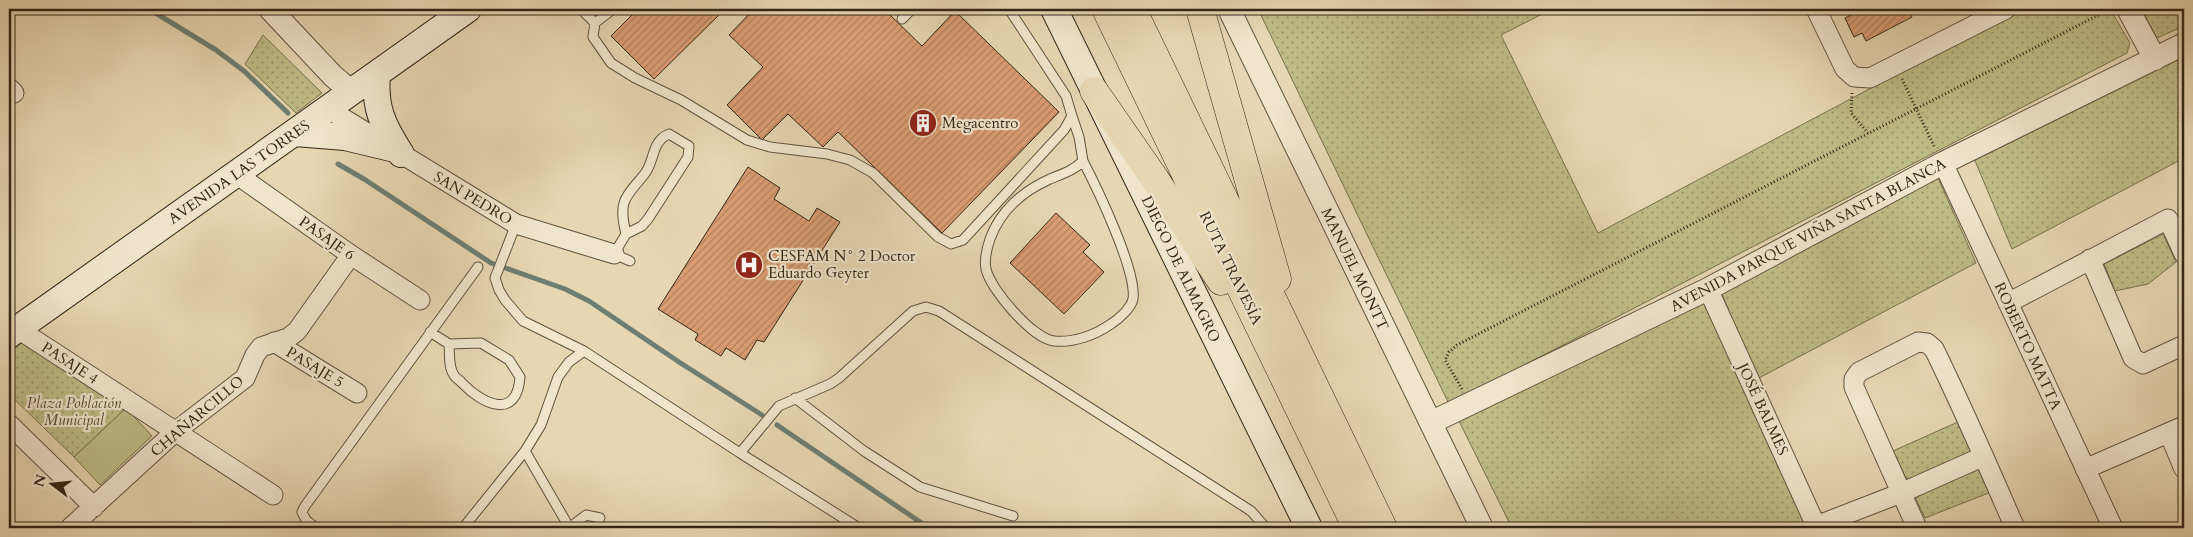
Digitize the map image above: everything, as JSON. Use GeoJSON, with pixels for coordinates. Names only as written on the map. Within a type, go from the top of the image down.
{"type":"FeatureCollection","features":[{"type":"Feature","properties":{"kind":"highway","name":"RUTA TRAVESÍA"},"geometry":{"type":"LineString","coordinates":[[1106,9],[1293,369],[1382,528]]}},
{"type":"Feature","properties":{"kind":"highway","name":"RUTA TRAVESÍA"},"geometry":{"type":"LineString","coordinates":[[1132,9],[1293,369],[1356,528]]}},
{"type":"Feature","properties":{"kind":"highway"},"geometry":{"type":"LineString","coordinates":[[1200,9],[1293,369]]}},
{"type":"Feature","properties":{"kind":"highway"},"geometry":{"type":"LineString","coordinates":[[1094,91],[1155,179],[1293,369]]}},
{"type":"Feature","properties":{"kind":"main road","name":"AVENIDA LAS TORRES"},"geometry":{"type":"LineString","coordinates":[[13,332],[468,9]]}},
{"type":"Feature","properties":{"kind":"main road","name":"DIEGO DE ALMAGRO"},"geometry":{"type":"LineString","coordinates":[[1054,9],[1309,528]]}},
{"type":"Feature","properties":{"kind":"main road"},"geometry":{"type":"LineString","coordinates":[[377,74],[376,93],[379,112],[385,130],[396,151]]}},
{"type":"Feature","properties":{"kind":"main road"},"geometry":{"type":"LineString","coordinates":[[295,133],[344,137],[396,151]]}},
{"type":"Feature","properties":{"kind":"street","name":"MANUEL MONTT"},"geometry":{"type":"LineString","coordinates":[[1229,9],[1342,244],[1432,422],[1482,528]]}},
{"type":"Feature","properties":{"kind":"street"},"geometry":{"type":"LineString","coordinates":[[1816,9],[1845,69],[1854,77],[1870,78],[2006,9]]}},
{"type":"Feature","properties":{"kind":"street"},"geometry":{"type":"LineString","coordinates":[[2128,9],[2155,59]]}},
{"type":"Feature","properties":{"kind":"street"},"geometry":{"type":"LineString","coordinates":[[272,10],[333,76],[352,92]]}},
{"type":"Feature","properties":{"kind":"street","name":"AVENIDA PARQUE VIÑA SANTA BLANCA"},"geometry":{"type":"LineString","coordinates":[[1432,422],[1471,405],[1708,289],[1943,164],[2184,44]]}},
{"type":"Feature","properties":{"kind":"street","name":"SAN PEDRO"},"geometry":{"type":"LineString","coordinates":[[328,109],[396,151],[514,230],[622,257]]}},
{"type":"Feature","properties":{"kind":"street","name":"ROBERTO MATTA"},"geometry":{"type":"LineString","coordinates":[[1943,164],[2113,528]]}},
{"type":"Feature","properties":{"kind":"street","name":"PASAJE 6"},"geometry":{"type":"LineString","coordinates":[[236,174],[351,255],[420,300]]}},
{"type":"Feature","properties":{"kind":"street"},"geometry":{"type":"LineString","coordinates":[[2008,303],[2168,219],[2184,254]]}},
{"type":"Feature","properties":{"kind":"street","name":"CHAÑARCILLO"},"geometry":{"type":"LineString","coordinates":[[70,528],[176,431],[244,378],[261,347],[288,338],[297,331],[351,255]]}},
{"type":"Feature","properties":{"kind":"street"},"geometry":{"type":"LineString","coordinates":[[2090,259],[2133,358],[2143,364],[2184,345]]}},
{"type":"Feature","properties":{"kind":"street","name":"JOSÉ BALMES"},"geometry":{"type":"LineString","coordinates":[[1708,289],[1817,527]]}},
{"type":"Feature","properties":{"kind":"street","name":"PASAJE 4"},"geometry":{"type":"LineString","coordinates":[[13,332],[176,431],[273,495]]}},
{"type":"Feature","properties":{"kind":"street","name":"PASAJE 5"},"geometry":{"type":"LineString","coordinates":[[274,342],[357,393]]}},
{"type":"Feature","properties":{"kind":"street"},"geometry":{"type":"LineString","coordinates":[[1917,528],[1854,387],[1854,379],[1859,372],[1918,342],[1927,343],[1934,349],[1964,410],[1982,457],[2015,528]]}},
{"type":"Feature","properties":{"kind":"street"},"geometry":{"type":"LineString","coordinates":[[9,424],[94,507]]}},
{"type":"Feature","properties":{"kind":"street"},"geometry":{"type":"LineString","coordinates":[[2085,469],[2177,429],[2184,469]]}},
{"type":"Feature","properties":{"kind":"street"},"geometry":{"type":"LineString","coordinates":[[1817,527],[1901,493],[1982,457]]}},
{"type":"Feature","properties":{"kind":"lane"},"geometry":{"type":"LineString","coordinates":[[581,9],[594,23]]}},
{"type":"Feature","properties":{"kind":"lane"},"geometry":{"type":"LineString","coordinates":[[613,9],[594,23],[592,37],[611,63],[635,78],[681,100],[747,140],[770,147],[827,154],[850,160],[873,172],[938,237],[951,244],[962,240],[1064,130],[1072,116]]}},
{"type":"Feature","properties":{"kind":"lane"},"geometry":{"type":"LineString","coordinates":[[902,19],[912,9]]}},
{"type":"Feature","properties":{"kind":"lane"},"geometry":{"type":"LineString","coordinates":[[1009,9],[1066,96],[1079,137],[1083,161],[1101,194],[1133,283],[1133,301],[1119,319],[1098,332],[1076,340],[1053,341],[1035,333],[1018,318],[995,286],[986,269],[986,255],[990,238],[1010,206],[1024,192],[1076,168],[1083,161]]}},
{"type":"Feature","properties":{"kind":"lane"},"geometry":{"type":"LineString","coordinates":[[622,257],[626,234],[624,203],[646,172],[652,161],[656,144],[661,137],[669,134],[677,137],[689,146],[688,157],[648,219],[642,226],[626,234]]}},
{"type":"Feature","properties":{"kind":"lane"},"geometry":{"type":"LineString","coordinates":[[514,230],[495,278],[498,290],[523,321],[584,351],[859,528]]}},
{"type":"Feature","properties":{"kind":"lane"},"geometry":{"type":"LineString","coordinates":[[316,528],[306,520],[302,512],[304,506],[478,267]]}},
{"type":"Feature","properties":{"kind":"lane"},"geometry":{"type":"LineString","coordinates":[[740,453],[779,406],[830,384],[839,378],[913,311],[926,307],[939,311],[1251,511],[1266,528]]}},
{"type":"Feature","properties":{"kind":"lane"},"geometry":{"type":"LineString","coordinates":[[430,332],[449,344],[481,343],[509,360],[520,377],[515,396],[508,402],[496,406],[471,393],[454,375],[451,366],[449,344]]}},
{"type":"Feature","properties":{"kind":"lane"},"geometry":{"type":"LineString","coordinates":[[463,528],[525,451],[540,425],[558,377],[569,362],[584,351]]}},
{"type":"Feature","properties":{"kind":"lane"},"geometry":{"type":"LineString","coordinates":[[795,398],[864,452],[920,487],[1013,516]]}},
{"type":"Feature","properties":{"kind":"lane"},"geometry":{"type":"LineString","coordinates":[[525,451],[569,528],[586,515],[600,518]]}},
{"type":"Feature","properties":{"kind":"path"},"geometry":{"type":"LineString","coordinates":[[1471,405],[1445,360],[1449,352],[1457,345],[2110,9]]}},
{"type":"Feature","properties":{"kind":"path"},"geometry":{"type":"LineString","coordinates":[[1895,65],[1943,164]]}},
{"type":"Feature","properties":{"kind":"path"},"geometry":{"type":"LineString","coordinates":[[1854,77],[1850,113],[1868,133]]}},
{"type":"Feature","properties":{"kind":"green space"},"geometry":{"type":"Polygon","coordinates":[[[1258,9],[1552,9],[1501,35],[1598,233],[2020,9],[2110,9],[2130,43],[2127,53],[1449,404],[1258,9]]]}},
{"type":"Feature","properties":{"kind":"green space"},"geometry":{"type":"Polygon","coordinates":[[[2141,9],[2184,9],[2184,26],[2157,38],[2141,9]]]}},
{"type":"Feature","properties":{"kind":"green space"},"geometry":{"type":"Polygon","coordinates":[[[263,35],[322,93],[296,113],[245,64],[263,35]]]}},
{"type":"Feature","properties":{"kind":"green space"},"geometry":{"type":"Polygon","coordinates":[[[2184,52],[2184,158],[2012,249],[1973,156],[2184,52]]]}},
{"type":"Feature","properties":{"kind":"green space"},"geometry":{"type":"Polygon","coordinates":[[[1938,178],[1976,263],[1757,379],[1722,294],[1938,178]]]}},
{"type":"Feature","properties":{"kind":"green space"},"geometry":{"type":"Polygon","coordinates":[[[2163,234],[2176,262],[2148,284],[2115,291],[2104,264],[2163,234]]]}},
{"type":"Feature","properties":{"kind":"green space"},"geometry":{"type":"Polygon","coordinates":[[[1698,291],[1808,528],[1512,528],[1456,415],[1698,291]]]}},
{"type":"Feature","properties":{"kind":"green space","name":"Plaza Población Municipal"},"geometry":{"type":"Polygon","coordinates":[[[21,339],[126,408],[74,457],[9,394],[9,349],[21,339]]]}},
{"type":"Feature","properties":{"kind":"green space"},"geometry":{"type":"Polygon","coordinates":[[[126,408],[152,436],[100,485],[74,457],[126,408]]]}},
{"type":"Feature","properties":{"kind":"green space"},"geometry":{"type":"Polygon","coordinates":[[[1960,421],[1991,492],[1925,518],[1893,451],[1960,421]]]}},
{"type":"Feature","properties":{"kind":"building"},"geometry":{"type":"Polygon","coordinates":[[[638,9],[725,9],[654,79],[611,36],[638,9]]]}},
{"type":"Feature","properties":{"kind":"building","name":"Megacentro"},"geometry":{"type":"Polygon","coordinates":[[[754,9],[890,9],[887,12],[922,46],[955,11],[1059,112],[942,233],[838,132],[823,147],[788,114],[762,140],[727,105],[763,67],[729,35],[754,9]]]}},
{"type":"Feature","properties":{"kind":"building"},"geometry":{"type":"Polygon","coordinates":[[[1848,9],[1908,9],[1912,17],[1866,41],[1862,33],[1854,37],[1845,18],[1851,15],[1848,9]]]}},
{"type":"Feature","properties":{"kind":"building","name":"CESFAM N° 2 Doctor Eduardo Geyter"},"geometry":{"type":"Polygon","coordinates":[[[748,167],[780,188],[774,199],[809,221],[817,208],[840,222],[764,342],[757,340],[745,360],[726,348],[721,356],[695,340],[698,334],[658,309],[748,167]]]}},
{"type":"Feature","properties":{"kind":"building"},"geometry":{"type":"Polygon","coordinates":[[[1056,213],[1090,245],[1083,252],[1104,272],[1064,314],[1010,263],[1056,213]]]}},
{"type":"Feature","properties":{"kind":"waterway"},"geometry":{"type":"LineString","coordinates":[[149,9],[216,50],[244,71],[288,113]]}},
{"type":"Feature","properties":{"kind":"waterway"},"geometry":{"type":"LineString","coordinates":[[338,164],[364,179],[491,263],[565,289],[589,301],[762,415]]}},
{"type":"Feature","properties":{"kind":"waterway"},"geometry":{"type":"LineString","coordinates":[[777,425],[929,528]]}},
{"type":"Feature","properties":{"kind":"place","name":"Megacentro"},"geometry":{"type":"Point","coordinates":[923,123]}},
{"type":"Feature","properties":{"kind":"place","name":"CESFAM N° 2 Doctor Eduardo Geyter"},"geometry":{"type":"Point","coordinates":[749,265]}}]}
